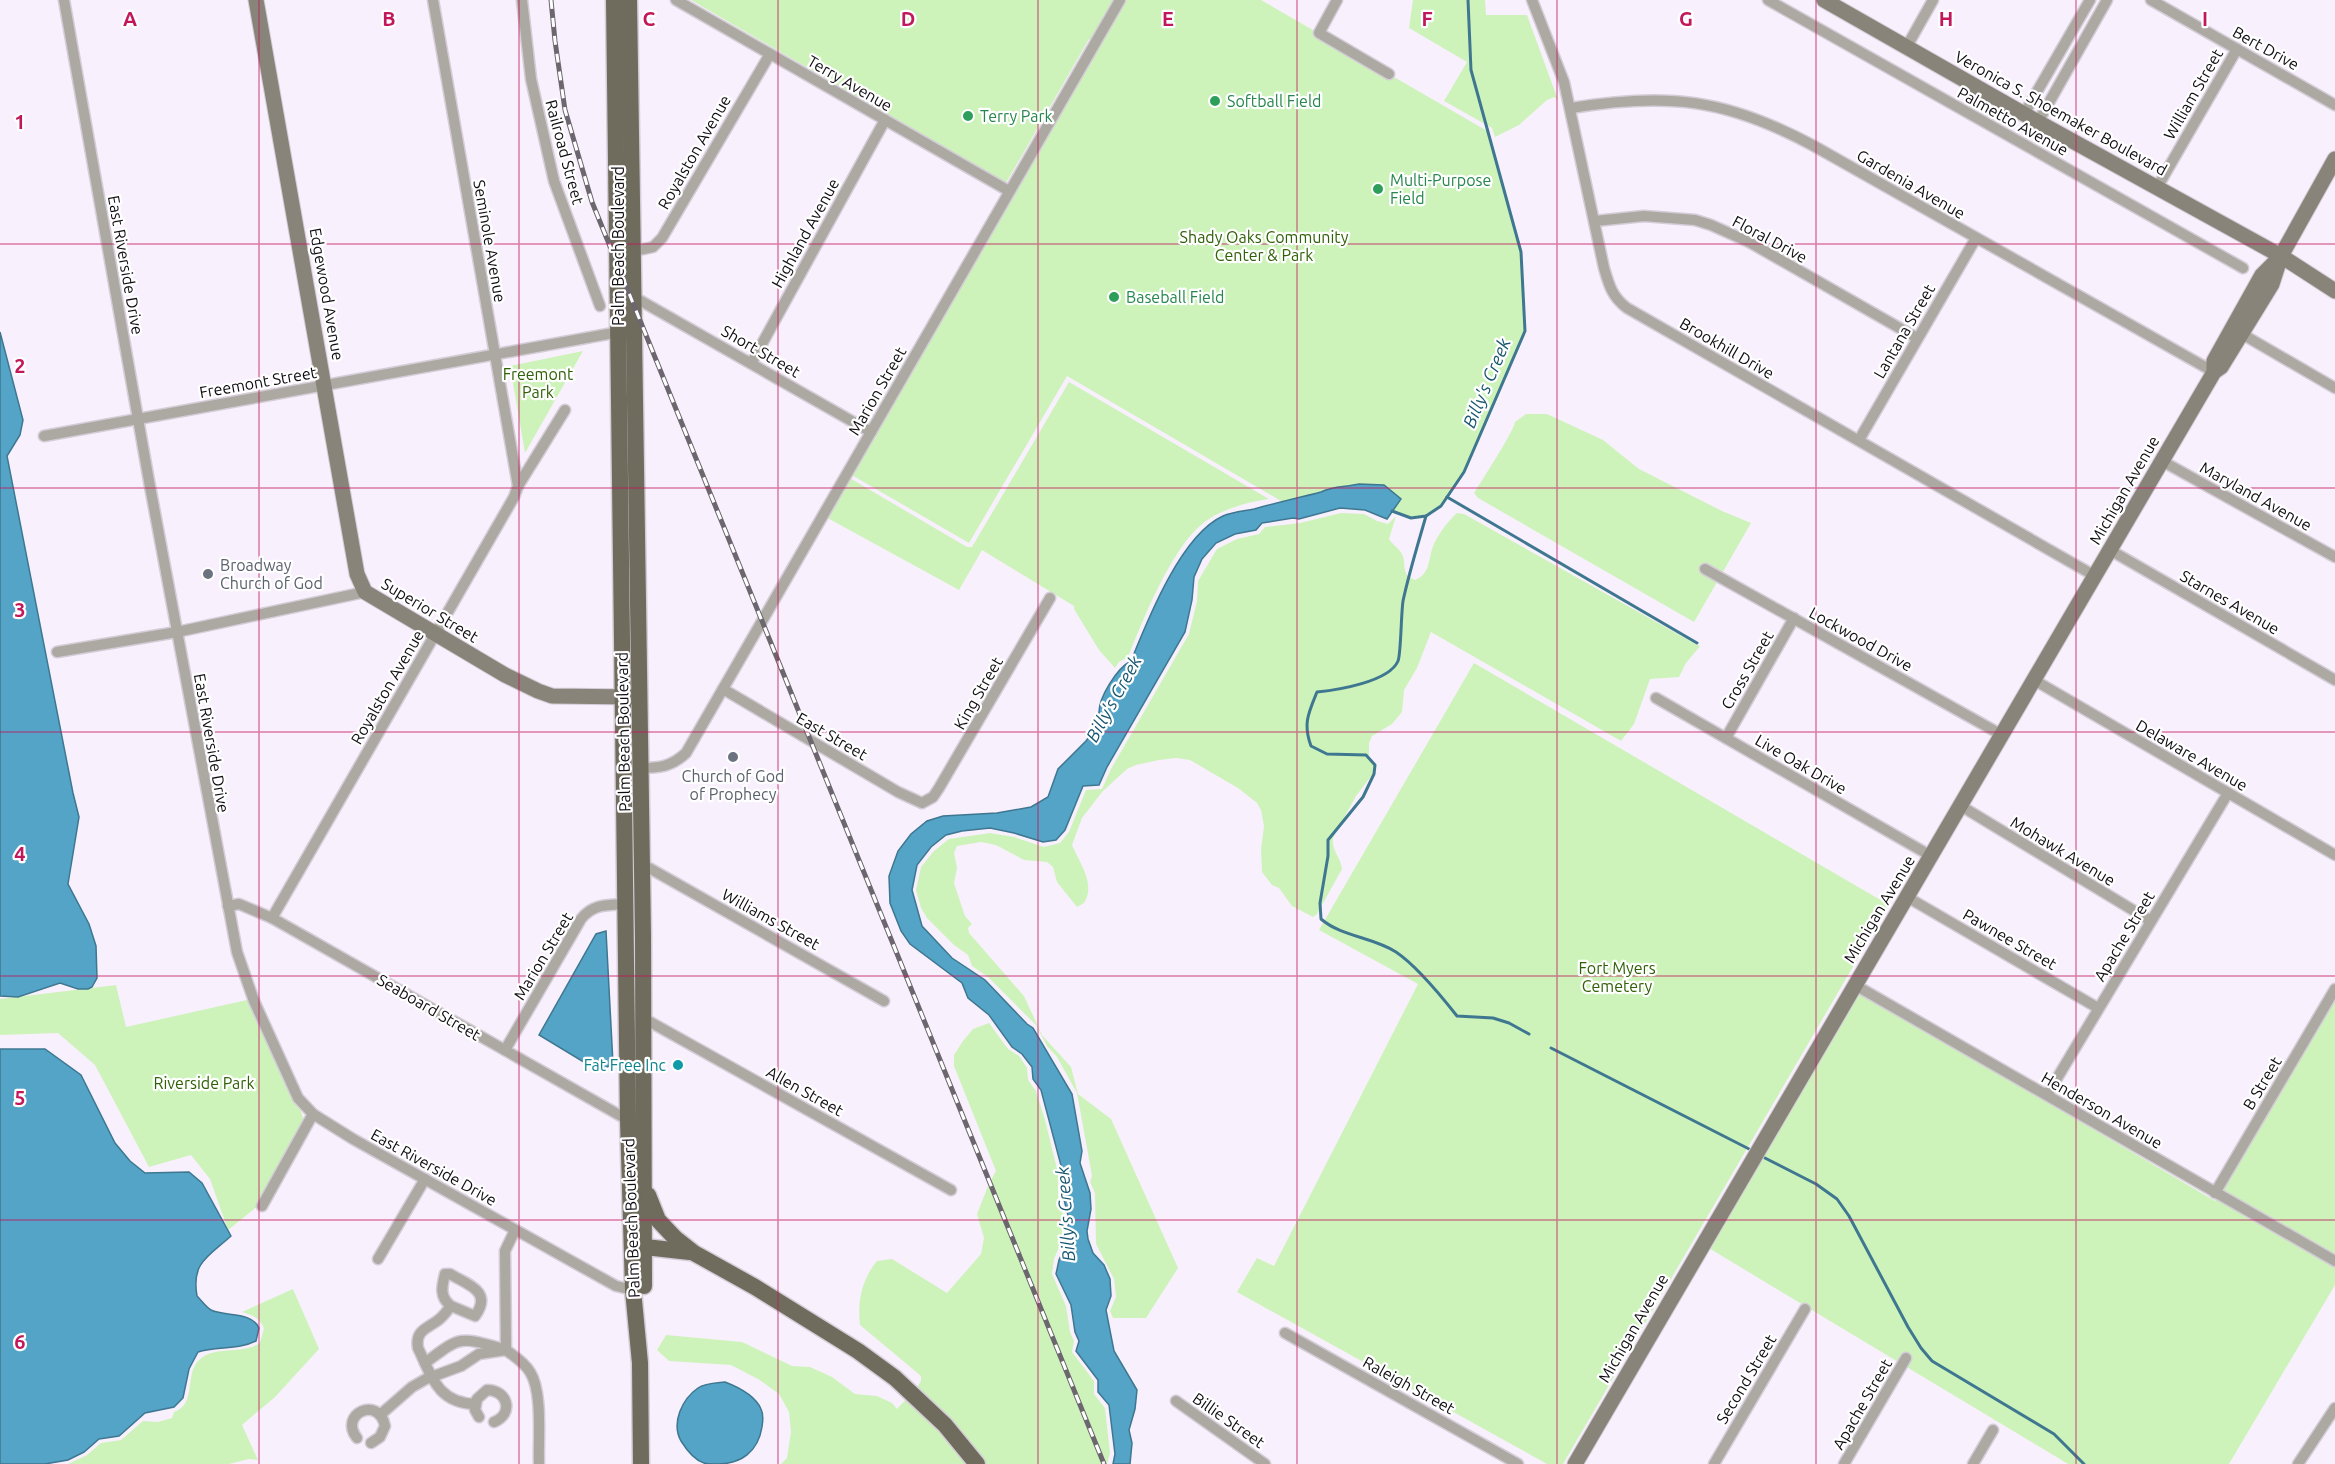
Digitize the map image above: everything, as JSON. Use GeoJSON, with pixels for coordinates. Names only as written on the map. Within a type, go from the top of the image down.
{"type":"FeatureCollection","features":[{"type":"Feature","properties":{"kind":"main road","name":"Palm Beach Boulevard"},"geometry":{"type":"LineString","coordinates":[[614,0],[619,332],[630,697],[640,768],[644,1177]]}},
{"type":"Feature","properties":{"kind":"main road","name":"Palm Beach Boulevard"},"geometry":{"type":"LineString","coordinates":[[629,0],[636,448],[626,904],[628,1120],[639,1246],[633,1290],[640,1358],[641,1464]]}},
{"type":"Feature","properties":{"kind":"main road"},"geometry":{"type":"LineString","coordinates":[[617,156],[622,163],[623,229],[626,241],[634,251]]}},
{"type":"Feature","properties":{"kind":"main road"},"geometry":{"type":"LineString","coordinates":[[619,332],[627,346],[628,422],[636,448]]}},
{"type":"Feature","properties":{"kind":"main road"},"geometry":{"type":"LineString","coordinates":[[627,987],[637,1012],[643,1018]]}},
{"type":"Feature","properties":{"kind":"main road"},"geometry":{"type":"LineString","coordinates":[[644,1177],[653,1212],[675,1238],[694,1253],[755,1287],[886,1371],[930,1408],[977,1464]]}},
{"type":"Feature","properties":{"kind":"main road"},"geometry":{"type":"LineString","coordinates":[[640,1358],[644,1334],[639,1246],[644,1177]]}},
{"type":"Feature","properties":{"kind":"main road"},"geometry":{"type":"LineString","coordinates":[[639,1246],[694,1253]]}},
{"type":"Feature","properties":{"kind":"street","name":"East Riverside Drive"},"geometry":{"type":"LineString","coordinates":[[64,0],[138,419],[228,906],[243,974],[254,1001],[293,1089],[305,1107],[313,1114],[616,1286],[633,1290]]}},
{"type":"Feature","properties":{"kind":"street","name":"Edgewood Avenue"},"geometry":{"type":"LineString","coordinates":[[256,0],[357,574],[365,592]]}},
{"type":"Feature","properties":{"kind":"street","name":"Seminole Avenue"},"geometry":{"type":"LineString","coordinates":[[433,0],[518,486]]}},
{"type":"Feature","properties":{"kind":"street","name":"Railroad Street"},"geometry":{"type":"LineString","coordinates":[[522,0],[531,79],[554,181],[600,306]]}},
{"type":"Feature","properties":{"kind":"street","name":"Terry Avenue"},"geometry":{"type":"LineString","coordinates":[[676,0],[1009,191]]}},
{"type":"Feature","properties":{"kind":"street","name":"Marion Street"},"geometry":{"type":"LineString","coordinates":[[640,768],[665,767],[676,762],[686,753],[1119,0]]}},
{"type":"Feature","properties":{"kind":"street"},"geometry":{"type":"LineString","coordinates":[[1337,0],[1318,33],[1389,74]]}},
{"type":"Feature","properties":{"kind":"street","name":"Brookhill Drive"},"geometry":{"type":"LineString","coordinates":[[1532,0],[1560,69],[1571,108],[1610,291],[1618,301],[2095,576]]}},
{"type":"Feature","properties":{"kind":"street","name":"Palmetto Avenue"},"geometry":{"type":"LineString","coordinates":[[1768,0],[2243,268]]}},
{"type":"Feature","properties":{"kind":"street","name":"Veronica S. Shoemaker Boulevard"},"geometry":{"type":"LineString","coordinates":[[1824,0],[2038,122],[2158,186],[2281,256],[2335,291]]}},
{"type":"Feature","properties":{"kind":"street"},"geometry":{"type":"LineString","coordinates":[[1906,48],[1933,0]]}},
{"type":"Feature","properties":{"kind":"street"},"geometry":{"type":"LineString","coordinates":[[2024,114],[2090,0]]}},
{"type":"Feature","properties":{"kind":"street"},"geometry":{"type":"LineString","coordinates":[[2038,122],[2107,0]]}},
{"type":"Feature","properties":{"kind":"street","name":"Bert Drive"},"geometry":{"type":"LineString","coordinates":[[2151,0],[2335,105]]}},
{"type":"Feature","properties":{"kind":"street","name":"William Street"},"geometry":{"type":"LineString","coordinates":[[2158,186],[2236,49]]}},
{"type":"Feature","properties":{"kind":"street","name":"Royalston Avenue"},"geometry":{"type":"LineString","coordinates":[[634,251],[653,247],[662,238],[770,54]]}},
{"type":"Feature","properties":{"kind":"street","name":"Gardenia Avenue"},"geometry":{"type":"LineString","coordinates":[[1571,108],[1610,102],[1664,99],[1712,106],[1749,116],[1787,131],[2214,372]]}},
{"type":"Feature","properties":{"kind":"street","name":"Highland Avenue"},"geometry":{"type":"LineString","coordinates":[[752,362],[885,120]]}},
{"type":"Feature","properties":{"kind":"street","name":"Michigan Avenue"},"geometry":{"type":"LineString","coordinates":[[1575,1464],[1750,1161],[1961,806],[2214,372],[2221,367],[2272,284],[2281,256],[2335,159]]}},
{"type":"Feature","properties":{"kind":"street","name":"Floral Drive"},"geometry":{"type":"LineString","coordinates":[[1595,221],[1654,216],[1695,220],[1711,225],[1749,242],[1917,338]]}},
{"type":"Feature","properties":{"kind":"street","name":"Lantana Street"},"geometry":{"type":"LineString","coordinates":[[1859,440],[1976,238]]}},
{"type":"Feature","properties":{"kind":"street","name":"Veronica S. Shoemaker Boulevard"},"geometry":{"type":"LineString","coordinates":[[2281,256],[2335,280]]}},
{"type":"Feature","properties":{"kind":"street","name":"Michigan Avenue"},"geometry":{"type":"LineString","coordinates":[[2214,372],[2214,361],[2262,275],[2281,256]]}},
{"type":"Feature","properties":{"kind":"street","name":"Short Street"},"geometry":{"type":"LineString","coordinates":[[634,297],[752,362],[871,432]]}},
{"type":"Feature","properties":{"kind":"street","name":"Freemont Street"},"geometry":{"type":"LineString","coordinates":[[44,436],[619,332]]}},
{"type":"Feature","properties":{"kind":"street"},"geometry":{"type":"LineString","coordinates":[[2242,334],[2335,388]]}},
{"type":"Feature","properties":{"kind":"street","name":"Royalston Avenue"},"geometry":{"type":"LineString","coordinates":[[272,918],[514,497],[518,486],[564,410]]}},
{"type":"Feature","properties":{"kind":"street","name":"Maryland Avenue"},"geometry":{"type":"LineString","coordinates":[[2162,461],[2335,557]]}},
{"type":"Feature","properties":{"kind":"street","name":"Starnes Avenue"},"geometry":{"type":"LineString","coordinates":[[2110,550],[2335,680]]}},
{"type":"Feature","properties":{"kind":"street","name":"Lockwood Drive"},"geometry":{"type":"LineString","coordinates":[[1705,569],[2002,735]]}},
{"type":"Feature","properties":{"kind":"street","name":"Superior Street"},"geometry":{"type":"LineString","coordinates":[[57,652],[177,632],[365,592],[538,691],[552,696],[630,697]]}},
{"type":"Feature","properties":{"kind":"street","name":"King Street"},"geometry":{"type":"LineString","coordinates":[[928,800],[933,797],[945,779],[1050,598]]}},
{"type":"Feature","properties":{"kind":"street","name":"Cross Street"},"geometry":{"type":"LineString","coordinates":[[1726,738],[1794,618]]}},
{"type":"Feature","properties":{"kind":"street","name":"Delaware Avenue"},"geometry":{"type":"LineString","coordinates":[[2034,680],[2335,855]]}},
{"type":"Feature","properties":{"kind":"street","name":"East Street"},"geometry":{"type":"LineString","coordinates":[[723,689],[898,792],[922,802],[928,800]]}},
{"type":"Feature","properties":{"kind":"street","name":"Live Oak Drive"},"geometry":{"type":"LineString","coordinates":[[1656,698],[1931,856]]}},
{"type":"Feature","properties":{"kind":"street","name":"Apache Street"},"geometry":{"type":"LineString","coordinates":[[2047,1095],[2228,793]]}},
{"type":"Feature","properties":{"kind":"street","name":"Mohawk Avenue"},"geometry":{"type":"LineString","coordinates":[[1961,806],[2151,921]]}},
{"type":"Feature","properties":{"kind":"street","name":"Williams Street"},"geometry":{"type":"LineString","coordinates":[[642,864],[884,1001]]}},
{"type":"Feature","properties":{"kind":"street","name":"Pawnee Street"},"geometry":{"type":"LineString","coordinates":[[1907,897],[2098,1008]]}},
{"type":"Feature","properties":{"kind":"street","name":"Seaboard Street"},"geometry":{"type":"LineString","coordinates":[[228,906],[239,904],[272,918],[628,1120]]}},
{"type":"Feature","properties":{"kind":"street","name":"Marion Street"},"geometry":{"type":"LineString","coordinates":[[505,1050],[588,910],[601,905],[626,904]]}},
{"type":"Feature","properties":{"kind":"street","name":"Henderson Avenue"},"geometry":{"type":"LineString","coordinates":[[1855,985],[2335,1261]]}},
{"type":"Feature","properties":{"kind":"street","name":"B Street"},"geometry":{"type":"LineString","coordinates":[[2215,1193],[2335,989]]}},
{"type":"Feature","properties":{"kind":"street","name":"Allen Street"},"geometry":{"type":"LineString","coordinates":[[643,1018],[951,1190]]}},
{"type":"Feature","properties":{"kind":"street"},"geometry":{"type":"LineString","coordinates":[[262,1206],[313,1114]]}},
{"type":"Feature","properties":{"kind":"street"},"geometry":{"type":"LineString","coordinates":[[378,1259],[425,1179]]}},
{"type":"Feature","properties":{"kind":"street"},"geometry":{"type":"LineString","coordinates":[[506,1350],[505,1251],[515,1230]]}},
{"type":"Feature","properties":{"kind":"street"},"geometry":{"type":"LineString","coordinates":[[451,1306],[442,1318],[420,1333],[417,1341],[425,1363],[441,1392],[460,1404],[475,1404]]}},
{"type":"Feature","properties":{"kind":"street","name":"Second Street"},"geometry":{"type":"LineString","coordinates":[[1714,1464],[1805,1309]]}},
{"type":"Feature","properties":{"kind":"street","name":"Raleigh Street"},"geometry":{"type":"LineString","coordinates":[[1285,1333],[1518,1464]]}},
{"type":"Feature","properties":{"kind":"street"},"geometry":{"type":"LineString","coordinates":[[425,1363],[453,1342],[465,1339],[506,1350],[523,1363],[532,1374],[536,1390],[539,1464]]}},
{"type":"Feature","properties":{"kind":"street"},"geometry":{"type":"LineString","coordinates":[[380,1415],[412,1387],[461,1366],[479,1354],[506,1350]]}},
{"type":"Feature","properties":{"kind":"street","name":"Apache Street"},"geometry":{"type":"LineString","coordinates":[[1844,1464],[1906,1358]]}},
{"type":"Feature","properties":{"kind":"street"},"geometry":{"type":"LineString","coordinates":[[479,1417],[475,1404],[477,1399],[487,1390],[501,1394],[505,1398],[507,1409],[502,1418],[494,1422]]}},
{"type":"Feature","properties":{"kind":"street","name":"Billie Street"},"geometry":{"type":"LineString","coordinates":[[1176,1401],[1265,1464]]}},
{"type":"Feature","properties":{"kind":"street"},"geometry":{"type":"LineString","coordinates":[[2298,1464],[2335,1407]]}},
{"type":"Feature","properties":{"kind":"street"},"geometry":{"type":"LineString","coordinates":[[357,1438],[352,1430],[352,1424],[356,1415],[366,1410],[380,1415],[384,1420],[384,1432],[371,1443]]}},
{"type":"Feature","properties":{"kind":"street"},"geometry":{"type":"LineString","coordinates":[[1973,1464],[1993,1430]]}},
{"type":"Feature","properties":{"kind":"green space","name":"Terry Park"},"geometry":{"type":"Polygon","coordinates":[[[691,0],[1118,0],[1094,41],[1089,39],[1006,183],[691,0]]]}},
{"type":"Feature","properties":{"kind":"green space","name":"Shady Oaks Community Center & Park"},"geometry":{"type":"Polygon","coordinates":[[[1124,0],[1261,0],[1489,132],[1521,252],[1525,331],[1464,472],[1441,506],[1426,516],[1411,518],[1368,501],[1300,512],[1067,376],[969,543],[850,474],[1124,0]]]}},
{"type":"Feature","properties":{"kind":"green space"},"geometry":{"type":"Polygon","coordinates":[[[1413,0],[1485,0],[1486,15],[1527,15],[1558,100],[1554,97],[1547,100],[1519,125],[1495,137],[1492,128],[1444,101],[1467,62],[1409,28],[1413,0]]]}},
{"type":"Feature","properties":{"kind":"green space","name":"Freemont Park"},"geometry":{"type":"Polygon","coordinates":[[[583,351],[525,453],[510,366],[583,351]]]}},
{"type":"Feature","properties":{"kind":"green space"},"geometry":{"type":"Polygon","coordinates":[[[1069,382],[1269,499],[1224,511],[1201,525],[1190,537],[1168,568],[1158,587],[1128,657],[1119,662],[1115,668],[1099,650],[1074,606],[982,550],[959,590],[822,515],[848,477],[967,547],[972,547],[1069,382]]]}},
{"type":"Feature","properties":{"kind":"green space"},"geometry":{"type":"Polygon","coordinates":[[[1526,414],[1547,414],[1603,440],[1639,469],[1751,523],[1694,622],[1478,498],[1474,493],[1504,445],[1515,422],[1526,414]]]}},
{"type":"Feature","properties":{"kind":"green space"},"geometry":{"type":"Polygon","coordinates":[[[1341,513],[1364,514],[1388,524],[1396,516],[1389,539],[1403,555],[1405,571],[1415,580],[1424,574],[1434,544],[1444,527],[1457,513],[1464,514],[1699,646],[1701,645],[1686,663],[1679,677],[1650,679],[1634,724],[1621,741],[1431,632],[1417,668],[1404,690],[1402,712],[1392,724],[1372,736],[1369,743],[1369,757],[1375,764],[1375,771],[1356,796],[1333,838],[1333,846],[1342,869],[1317,914],[1313,917],[1292,906],[1279,888],[1272,885],[1262,872],[1261,849],[1264,826],[1257,803],[1238,788],[1190,760],[1176,758],[1159,760],[1127,769],[1102,792],[1082,818],[1072,845],[1086,874],[1088,889],[1084,903],[1077,907],[1057,882],[1053,867],[1047,862],[1024,860],[996,845],[981,842],[957,846],[954,853],[957,868],[954,883],[965,916],[972,924],[968,928],[969,933],[1024,996],[1042,1035],[1071,1067],[1078,1094],[1111,1119],[1178,1268],[1146,1318],[1113,1318],[1110,1311],[1116,1297],[1114,1279],[1096,1244],[1095,1193],[1090,1182],[1092,1176],[1077,1093],[1057,1057],[1047,1046],[1036,1025],[988,977],[972,966],[968,955],[954,945],[927,918],[921,908],[916,890],[921,867],[934,851],[949,839],[990,833],[1014,837],[1044,847],[1060,843],[1069,832],[1086,790],[1102,789],[1111,769],[1189,634],[1197,601],[1198,581],[1217,549],[1237,539],[1259,534],[1265,527],[1300,523],[1341,513]]]}},
{"type":"Feature","properties":{"kind":"green space","name":"Fort Myers Cemetery"},"geometry":{"type":"Polygon","coordinates":[[[1474,663],[1889,905],[1563,1464],[1547,1464],[1237,1292],[1257,1258],[1274,1266],[1418,984],[1319,930],[1474,663]]]}},
{"type":"Feature","properties":{"kind":"green space","name":"Riverside Park"},"geometry":{"type":"Polygon","coordinates":[[[116,985],[126,1027],[247,1000],[288,1091],[300,1108],[304,1121],[259,1205],[228,1230],[210,1179],[191,1155],[149,1167],[95,1065],[58,1033],[0,1035],[0,999],[116,985]]]}},
{"type":"Feature","properties":{"kind":"green space"},"geometry":{"type":"Polygon","coordinates":[[[1857,990],[2215,1201],[2335,997],[2335,1285],[2229,1464],[2068,1464],[1707,1247],[1857,990]]]}},
{"type":"Feature","properties":{"kind":"green space"},"geometry":{"type":"Polygon","coordinates":[[[989,1023],[1008,1049],[1019,1056],[1027,1068],[1028,1080],[1036,1091],[1045,1120],[1058,1173],[1058,1196],[1064,1219],[1052,1274],[1066,1306],[1070,1332],[1074,1341],[1072,1352],[1094,1381],[1094,1394],[1105,1408],[1110,1453],[1107,1464],[983,1464],[916,1389],[921,1376],[860,1325],[859,1308],[864,1283],[877,1261],[892,1259],[947,1293],[981,1254],[984,1238],[977,1214],[996,1171],[954,1066],[954,1055],[973,1029],[989,1023]]]}},
{"type":"Feature","properties":{"kind":"green space"},"geometry":{"type":"Polygon","coordinates":[[[293,1289],[319,1349],[275,1397],[242,1425],[258,1460],[249,1459],[229,1464],[68,1464],[87,1455],[101,1443],[121,1440],[143,1421],[158,1422],[172,1418],[174,1412],[186,1402],[192,1373],[199,1360],[212,1353],[245,1349],[260,1343],[264,1328],[255,1317],[242,1312],[293,1289]]]}},
{"type":"Feature","properties":{"kind":"green space"},"geometry":{"type":"Polygon","coordinates":[[[666,1335],[742,1342],[792,1366],[810,1367],[832,1377],[855,1394],[877,1396],[892,1403],[897,1409],[909,1396],[971,1464],[781,1464],[787,1458],[791,1432],[789,1412],[779,1394],[758,1379],[731,1365],[669,1361],[657,1350],[666,1335]]]}},
{"type":"Feature","properties":{"kind":"water"},"geometry":{"type":"Polygon","coordinates":[[[0,332],[23,420],[20,435],[7,456],[79,817],[68,884],[89,924],[96,946],[97,978],[92,987],[88,989],[78,989],[60,983],[18,997],[0,996],[0,332]]]}},
{"type":"Feature","properties":{"kind":"water"},"geometry":{"type":"Polygon","coordinates":[[[1359,484],[1384,485],[1401,499],[1387,519],[1365,510],[1340,508],[1299,519],[1262,523],[1256,530],[1235,534],[1216,543],[1202,559],[1194,577],[1185,632],[1107,767],[1099,785],[1083,786],[1065,830],[1056,840],[1043,842],[990,828],[962,831],[946,835],[931,847],[917,865],[912,890],[922,926],[952,958],[985,980],[1033,1028],[1072,1094],[1082,1151],[1080,1163],[1090,1193],[1088,1239],[1093,1253],[1104,1265],[1110,1279],[1111,1296],[1106,1310],[1114,1351],[1137,1390],[1129,1430],[1132,1443],[1130,1464],[1113,1464],[1115,1454],[1109,1405],[1098,1392],[1098,1380],[1076,1351],[1079,1341],[1075,1332],[1071,1305],[1056,1274],[1065,1247],[1069,1219],[1063,1196],[1063,1173],[1041,1090],[1033,1079],[1032,1067],[1022,1054],[1012,1047],[989,1015],[968,998],[962,983],[910,944],[901,931],[890,903],[889,876],[898,851],[911,834],[927,821],[943,816],[997,813],[1031,807],[1048,797],[1058,769],[1086,741],[1097,726],[1096,718],[1105,692],[1114,677],[1131,661],[1157,602],[1180,559],[1208,526],[1230,514],[1359,484]]]}},
{"type":"Feature","properties":{"kind":"water"},"geometry":{"type":"Polygon","coordinates":[[[606,931],[613,1064],[601,1070],[592,1067],[539,1035],[596,934],[606,931]]]}},
{"type":"Feature","properties":{"kind":"water"},"geometry":{"type":"Polygon","coordinates":[[[0,1049],[45,1049],[81,1075],[115,1143],[130,1161],[145,1173],[189,1172],[202,1183],[231,1236],[199,1267],[196,1284],[197,1296],[211,1310],[250,1319],[259,1328],[256,1341],[249,1344],[198,1352],[189,1369],[183,1398],[174,1407],[145,1413],[119,1436],[99,1439],[84,1452],[68,1460],[45,1464],[0,1464],[0,1049]]]}},
{"type":"Feature","properties":{"kind":"water"},"geometry":{"type":"Polygon","coordinates":[[[725,1382],[746,1392],[758,1404],[763,1416],[760,1436],[752,1450],[741,1459],[715,1464],[700,1462],[688,1451],[678,1434],[680,1412],[687,1398],[701,1386],[725,1382]]]}},
{"type":"Feature","properties":{"kind":"waterway","name":"Billy's Creek"},"geometry":{"type":"LineString","coordinates":[[1392,511],[1411,518],[1426,516],[1441,506],[1464,472],[1525,331],[1521,252],[1471,70],[1468,0]]}},
{"type":"Feature","properties":{"kind":"waterway"},"geometry":{"type":"LineString","coordinates":[[1447,497],[1697,643]]}},
{"type":"Feature","properties":{"kind":"waterway"},"geometry":{"type":"LineString","coordinates":[[1426,516],[1403,601],[1398,661],[1393,668],[1374,680],[1317,692],[1309,713],[1307,731],[1311,746],[1327,754],[1366,755],[1375,765],[1374,774],[1363,797],[1328,840],[1328,856],[1320,903],[1321,919],[1338,930],[1378,943],[1396,952],[1421,973],[1457,1016],[1493,1018],[1509,1023],[1529,1034]]}},
{"type":"Feature","properties":{"kind":"waterway"},"geometry":{"type":"LineString","coordinates":[[1551,1048],[1753,1151]]}},
{"type":"Feature","properties":{"kind":"waterway"},"geometry":{"type":"LineString","coordinates":[[1761,1156],[1816,1184],[1837,1199],[1849,1216],[1908,1327],[1932,1361],[2054,1434],[2084,1464]]}},
{"type":"Feature","properties":{"kind":"railway"},"geometry":{"type":"LineString","coordinates":[[551,0],[565,110],[592,202],[1104,1464]]}},
{"type":"Feature","properties":{"kind":"place","name":"Softball Field"},"geometry":{"type":"Point","coordinates":[1215,101]}},
{"type":"Feature","properties":{"kind":"place","name":"Terry Park"},"geometry":{"type":"Point","coordinates":[968,116]}},
{"type":"Feature","properties":{"kind":"place","name":"Multi-Purpose Field"},"geometry":{"type":"Point","coordinates":[1378,189]}},
{"type":"Feature","properties":{"kind":"place","name":"Baseball Field"},"geometry":{"type":"Point","coordinates":[1114,297]}},
{"type":"Feature","properties":{"kind":"place","name":"Broadway Church of God"},"geometry":{"type":"Point","coordinates":[208,574]}},
{"type":"Feature","properties":{"kind":"place","name":"Church of God of Prophecy"},"geometry":{"type":"Point","coordinates":[733,757]}},
{"type":"Feature","properties":{"kind":"place","name":"Fat Free Inc"},"geometry":{"type":"Point","coordinates":[678,1065]}}]}
